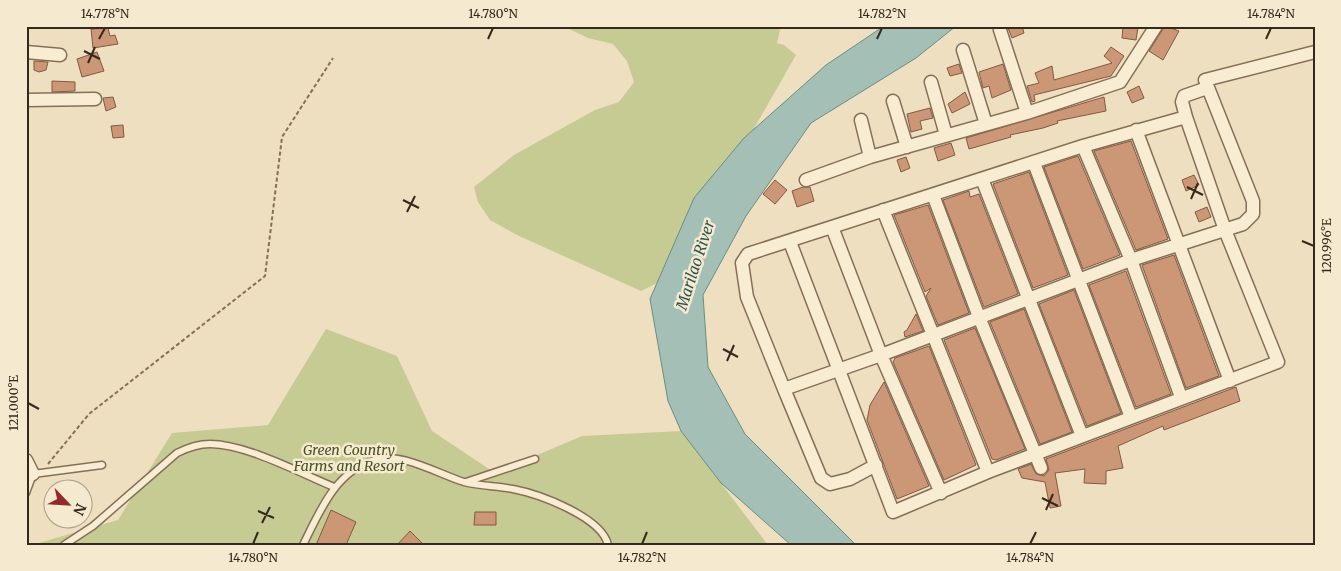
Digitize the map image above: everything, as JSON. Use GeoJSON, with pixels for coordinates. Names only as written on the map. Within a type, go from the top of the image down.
{"type":"FeatureCollection","features":[{"type":"Feature","properties":{"kind":"street"},"geometry":{"type":"LineString","coordinates":[[806,180],[870,157],[1027,113],[1120,82],[1156,26]]}},
{"type":"Feature","properties":{"kind":"street"},"geometry":{"type":"LineString","coordinates":[[1000,30],[1027,113]]}},
{"type":"Feature","properties":{"kind":"street"},"geometry":{"type":"LineString","coordinates":[[964,50],[986,124]]}},
{"type":"Feature","properties":{"kind":"street"},"geometry":{"type":"LineString","coordinates":[[26,52],[60,55]]}},
{"type":"Feature","properties":{"kind":"street"},"geometry":{"type":"LineString","coordinates":[[784,389],[881,355],[1131,260],[1225,230],[1249,220],[1254,208],[1205,80],[1315,52]]}},
{"type":"Feature","properties":{"kind":"street"},"geometry":{"type":"LineString","coordinates":[[931,82],[946,135]]}},
{"type":"Feature","properties":{"kind":"street"},"geometry":{"type":"LineString","coordinates":[[790,242],[893,512],[988,472],[1181,397],[1230,381],[1278,362],[1225,230],[1182,102],[1184,96],[1207,88]]}},
{"type":"Feature","properties":{"kind":"street"},"geometry":{"type":"LineString","coordinates":[[26,100],[95,99]]}},
{"type":"Feature","properties":{"kind":"street"},"geometry":{"type":"LineString","coordinates":[[893,101],[907,146]]}},
{"type":"Feature","properties":{"kind":"street"},"geometry":{"type":"LineString","coordinates":[[876,465],[844,480],[830,484],[821,478],[747,297],[742,263],[748,254],[1083,146],[1186,117]]}},
{"type":"Feature","properties":{"kind":"street"},"geometry":{"type":"LineString","coordinates":[[861,120],[870,157]]}},
{"type":"Feature","properties":{"kind":"street"},"geometry":{"type":"LineString","coordinates":[[1136,130],[1230,381]]}},
{"type":"Feature","properties":{"kind":"street"},"geometry":{"type":"LineString","coordinates":[[1083,146],[1131,260],[1181,397]]}},
{"type":"Feature","properties":{"kind":"street"},"geometry":{"type":"LineString","coordinates":[[1034,163],[1130,417]]}},
{"type":"Feature","properties":{"kind":"street"},"geometry":{"type":"LineString","coordinates":[[982,179],[1082,436]]}},
{"type":"Feature","properties":{"kind":"street"},"geometry":{"type":"LineString","coordinates":[[933,195],[980,318],[1041,468]]}},
{"type":"Feature","properties":{"kind":"street"},"geometry":{"type":"LineString","coordinates":[[883,210],[988,472]]}},
{"type":"Feature","properties":{"kind":"street"},"geometry":{"type":"LineString","coordinates":[[832,227],[881,355],[941,493]]}},
{"type":"Feature","properties":{"kind":"street"},"geometry":{"type":"LineString","coordinates":[[26,460],[33,475]]}},
{"type":"Feature","properties":{"kind":"lane"},"geometry":{"type":"LineString","coordinates":[[64,545],[93,526],[176,453],[191,446],[216,444],[240,449],[334,487]]}},
{"type":"Feature","properties":{"kind":"lane"},"geometry":{"type":"LineString","coordinates":[[303,545],[334,487],[351,471],[373,460],[390,456],[466,482],[515,490],[566,508],[594,524],[608,545]]}},
{"type":"Feature","properties":{"kind":"lane"},"geometry":{"type":"LineString","coordinates":[[466,482],[536,459]]}},
{"type":"Feature","properties":{"kind":"lane"},"geometry":{"type":"LineString","coordinates":[[26,492],[32,483],[33,475],[102,465]]}},
{"type":"Feature","properties":{"kind":"path"},"geometry":{"type":"LineString","coordinates":[[33,475],[89,414],[265,276],[282,137],[333,58]]}},
{"type":"Feature","properties":{"kind":"green space"},"geometry":{"type":"Polygon","coordinates":[[[563,26],[781,26],[777,43],[784,45],[796,55],[669,277],[641,291],[517,235],[490,220],[478,202],[474,187],[514,155],[595,110],[619,102],[634,82],[627,61],[613,44],[588,38],[563,26]]]}},
{"type":"Feature","properties":{"kind":"green space","name":"Green Country Farms and Resort"},"geometry":{"type":"Polygon","coordinates":[[[326,329],[397,356],[432,431],[495,473],[582,436],[681,431],[768,545],[32,545],[118,520],[172,433],[268,425],[326,329]]]}},
{"type":"Feature","properties":{"kind":"water","name":"Marilao River"},"geometry":{"type":"Polygon","coordinates":[[[884,26],[956,26],[916,58],[811,123],[746,216],[703,295],[708,367],[745,434],[856,545],[791,545],[721,483],[681,431],[668,401],[650,299],[694,198],[744,138],[826,65],[884,26]]]}},
{"type":"Feature","properties":{"kind":"building"},"geometry":{"type":"Polygon","coordinates":[[[1022,26],[1024,33],[1012,38],[1008,28],[1022,26]]]}},
{"type":"Feature","properties":{"kind":"building"},"geometry":{"type":"Polygon","coordinates":[[[1165,26],[1179,31],[1163,60],[1149,51],[1165,26]]]}},
{"type":"Feature","properties":{"kind":"building"},"geometry":{"type":"Polygon","coordinates":[[[1123,27],[1138,27],[1136,40],[1122,38],[1123,27]]]}},
{"type":"Feature","properties":{"kind":"building"},"geometry":{"type":"Polygon","coordinates":[[[108,28],[110,36],[115,35],[118,44],[93,48],[91,29],[108,28]]]}},
{"type":"Feature","properties":{"kind":"building"},"geometry":{"type":"Polygon","coordinates":[[[1111,47],[1124,56],[1111,76],[1034,95],[1035,101],[1032,102],[1027,86],[1039,83],[1035,73],[1052,66],[1054,80],[1112,63],[1104,56],[1111,47]]]}},
{"type":"Feature","properties":{"kind":"building"},"geometry":{"type":"Polygon","coordinates":[[[97,52],[104,71],[82,77],[77,59],[97,52]]]}},
{"type":"Feature","properties":{"kind":"building"},"geometry":{"type":"Polygon","coordinates":[[[34,61],[48,62],[46,70],[39,72],[34,70],[34,61]]]}},
{"type":"Feature","properties":{"kind":"building"},"geometry":{"type":"Polygon","coordinates":[[[959,64],[962,73],[950,76],[947,68],[959,64]]]}},
{"type":"Feature","properties":{"kind":"building"},"geometry":{"type":"Polygon","coordinates":[[[1003,64],[1011,90],[992,98],[989,86],[983,88],[979,72],[1003,64]]]}},
{"type":"Feature","properties":{"kind":"building"},"geometry":{"type":"Polygon","coordinates":[[[52,81],[75,82],[75,91],[52,92],[52,81]]]}},
{"type":"Feature","properties":{"kind":"building"},"geometry":{"type":"Polygon","coordinates":[[[1139,86],[1144,98],[1132,103],[1127,92],[1139,86]]]}},
{"type":"Feature","properties":{"kind":"building"},"geometry":{"type":"Polygon","coordinates":[[[965,92],[970,104],[952,113],[948,104],[965,92]]]}},
{"type":"Feature","properties":{"kind":"building"},"geometry":{"type":"Polygon","coordinates":[[[113,97],[116,107],[106,111],[103,98],[113,97]]]}},
{"type":"Feature","properties":{"kind":"building"},"geometry":{"type":"Polygon","coordinates":[[[1104,97],[1106,111],[1057,121],[1058,123],[1043,128],[1010,135],[1011,137],[969,149],[966,138],[1104,97]]]}},
{"type":"Feature","properties":{"kind":"building"},"geometry":{"type":"Polygon","coordinates":[[[930,108],[933,118],[920,121],[922,129],[911,132],[907,114],[930,108]]]}},
{"type":"Feature","properties":{"kind":"building"},"geometry":{"type":"Polygon","coordinates":[[[123,125],[124,137],[113,138],[111,126],[123,125]]]}},
{"type":"Feature","properties":{"kind":"building"},"geometry":{"type":"Polygon","coordinates":[[[1131,141],[1168,239],[1136,250],[1094,151],[1131,141]]]}},
{"type":"Feature","properties":{"kind":"building"},"geometry":{"type":"Polygon","coordinates":[[[951,143],[955,155],[938,161],[934,148],[951,143]]]}},
{"type":"Feature","properties":{"kind":"building"},"geometry":{"type":"Polygon","coordinates":[[[1078,156],[1120,255],[1083,269],[1044,167],[1078,156]]]}},
{"type":"Feature","properties":{"kind":"building"},"geometry":{"type":"Polygon","coordinates":[[[906,157],[910,168],[901,172],[897,160],[906,157]]]}},
{"type":"Feature","properties":{"kind":"building"},"geometry":{"type":"Polygon","coordinates":[[[1029,172],[1068,275],[1033,288],[993,184],[1029,172]]]}},
{"type":"Feature","properties":{"kind":"building"},"geometry":{"type":"Polygon","coordinates":[[[1194,175],[1199,185],[1186,191],[1182,180],[1194,175]]]}},
{"type":"Feature","properties":{"kind":"building"},"geometry":{"type":"Polygon","coordinates":[[[775,180],[787,190],[775,204],[763,194],[775,180]]]}},
{"type":"Feature","properties":{"kind":"building"},"geometry":{"type":"Polygon","coordinates":[[[803,187],[810,187],[814,201],[797,207],[792,191],[803,187]]]}},
{"type":"Feature","properties":{"kind":"building"},"geometry":{"type":"Polygon","coordinates":[[[969,191],[970,197],[979,194],[1018,294],[984,307],[943,200],[969,191]]]}},
{"type":"Feature","properties":{"kind":"building"},"geometry":{"type":"Polygon","coordinates":[[[928,205],[969,313],[938,325],[926,296],[931,288],[925,292],[894,215],[928,205]]]}},
{"type":"Feature","properties":{"kind":"building"},"geometry":{"type":"Polygon","coordinates":[[[1207,207],[1211,217],[1199,222],[1195,212],[1207,207]]]}},
{"type":"Feature","properties":{"kind":"building"},"geometry":{"type":"Polygon","coordinates":[[[1174,255],[1219,376],[1186,388],[1142,265],[1174,255]]]}},
{"type":"Feature","properties":{"kind":"building"},"geometry":{"type":"Polygon","coordinates":[[[1126,271],[1171,394],[1136,407],[1089,285],[1126,271]]]}},
{"type":"Feature","properties":{"kind":"building"},"geometry":{"type":"Polygon","coordinates":[[[1074,290],[1121,413],[1087,426],[1039,304],[1074,290]]]}},
{"type":"Feature","properties":{"kind":"building"},"geometry":{"type":"Polygon","coordinates":[[[1024,309],[1072,432],[1040,444],[990,322],[1024,309]]]}},
{"type":"Feature","properties":{"kind":"building"},"geometry":{"type":"Polygon","coordinates":[[[916,314],[923,331],[905,337],[904,332],[916,314]]]}},
{"type":"Feature","properties":{"kind":"building"},"geometry":{"type":"Polygon","coordinates":[[[975,328],[1025,449],[996,460],[992,459],[944,340],[975,328]]]}},
{"type":"Feature","properties":{"kind":"building"},"geometry":{"type":"Polygon","coordinates":[[[929,346],[976,465],[944,480],[893,362],[895,358],[929,346]]]}},
{"type":"Feature","properties":{"kind":"building"},"geometry":{"type":"Polygon","coordinates":[[[884,382],[929,486],[897,499],[867,420],[870,405],[884,382]]]}},
{"type":"Feature","properties":{"kind":"building"},"geometry":{"type":"Polygon","coordinates":[[[1236,387],[1240,401],[1164,430],[1163,426],[1118,446],[1123,468],[1106,471],[1106,484],[1084,483],[1085,469],[1055,473],[1061,506],[1050,508],[1045,482],[1022,478],[1018,469],[1031,464],[1036,474],[1044,476],[1049,470],[1046,459],[1236,387]]]}},
{"type":"Feature","properties":{"kind":"building"},"geometry":{"type":"Polygon","coordinates":[[[331,510],[356,522],[346,545],[316,545],[331,510]]]}},
{"type":"Feature","properties":{"kind":"building"},"geometry":{"type":"Polygon","coordinates":[[[475,512],[496,512],[496,525],[474,525],[475,512]]]}},
{"type":"Feature","properties":{"kind":"building"},"geometry":{"type":"Polygon","coordinates":[[[410,531],[424,545],[397,545],[410,531]]]}}]}
